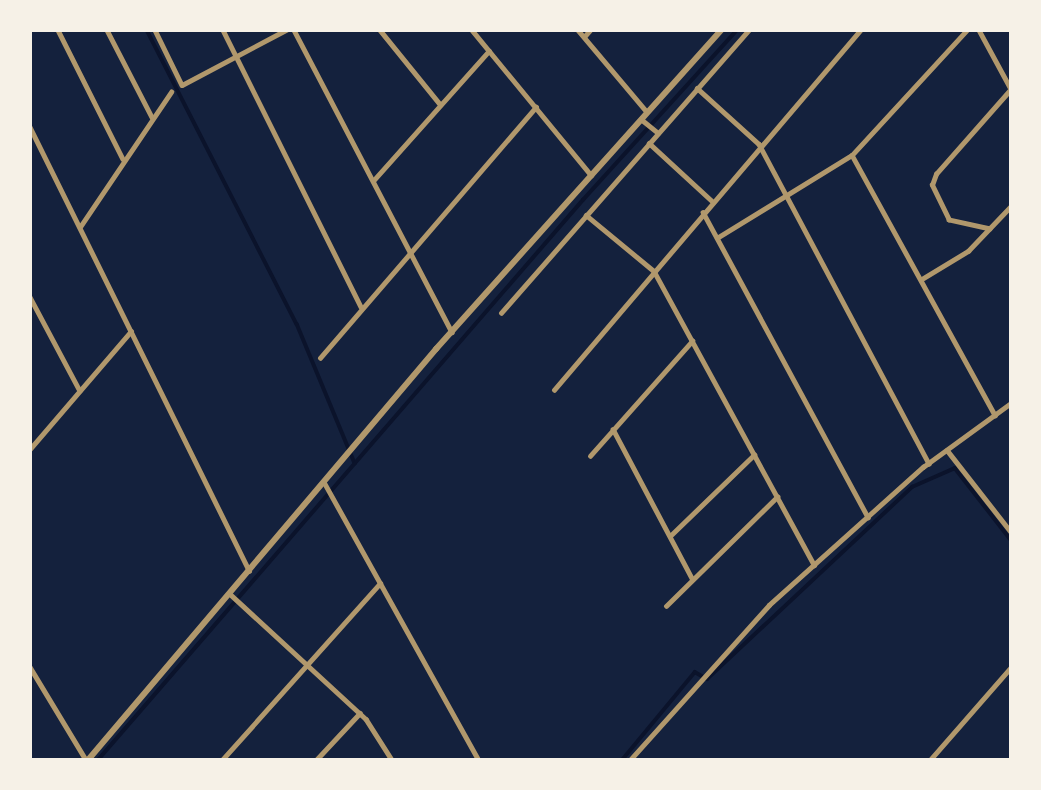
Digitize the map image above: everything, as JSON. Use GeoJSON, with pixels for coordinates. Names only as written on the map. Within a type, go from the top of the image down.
{"type":"FeatureCollection","features":[{"type":"Feature","properties":{"kind":"street"},"geometry":{"type":"LineString","coordinates":[[58,30],[123,159]]}},
{"type":"Feature","properties":{"kind":"street"},"geometry":{"type":"LineString","coordinates":[[107,30],[152,117]]}},
{"type":"Feature","properties":{"kind":"street"},"geometry":{"type":"LineString","coordinates":[[155,30],[182,85],[286,30]]}},
{"type":"Feature","properties":{"kind":"street"},"geometry":{"type":"LineString","coordinates":[[223,30],[361,307]]}},
{"type":"Feature","properties":{"kind":"street"},"geometry":{"type":"LineString","coordinates":[[295,30],[452,332]]}},
{"type":"Feature","properties":{"kind":"street"},"geometry":{"type":"LineString","coordinates":[[380,30],[440,104]]}},
{"type":"Feature","properties":{"kind":"street"},"geometry":{"type":"LineString","coordinates":[[472,30],[591,175]]}},
{"type":"Feature","properties":{"kind":"street"},"geometry":{"type":"LineString","coordinates":[[578,30],[647,112]]}},
{"type":"Feature","properties":{"kind":"street"},"geometry":{"type":"LineString","coordinates":[[584,37],[590,30]]}},
{"type":"Feature","properties":{"kind":"street"},"geometry":{"type":"LineString","coordinates":[[30,667],[87,760],[452,332],[721,30]]}},
{"type":"Feature","properties":{"kind":"street"},"geometry":{"type":"LineString","coordinates":[[501,313],[749,30]]}},
{"type":"Feature","properties":{"kind":"street"},"geometry":{"type":"LineString","coordinates":[[554,390],[760,144],[860,30]]}},
{"type":"Feature","properties":{"kind":"street"},"geometry":{"type":"LineString","coordinates":[[717,238],[852,155],[967,30]]}},
{"type":"Feature","properties":{"kind":"street"},"geometry":{"type":"LineString","coordinates":[[979,30],[1011,89],[936,174],[932,185],[949,220],[990,229]]}},
{"type":"Feature","properties":{"kind":"street"},"geometry":{"type":"LineString","coordinates":[[373,181],[489,51]]}},
{"type":"Feature","properties":{"kind":"street"},"geometry":{"type":"LineString","coordinates":[[697,88],[760,144],[929,464]]}},
{"type":"Feature","properties":{"kind":"street"},"geometry":{"type":"LineString","coordinates":[[80,228],[123,159],[171,92]]}},
{"type":"Feature","properties":{"kind":"street"},"geometry":{"type":"LineString","coordinates":[[320,358],[361,307],[536,107]]}},
{"type":"Feature","properties":{"kind":"street"},"geometry":{"type":"LineString","coordinates":[[641,119],[658,132]]}},
{"type":"Feature","properties":{"kind":"street"},"geometry":{"type":"LineString","coordinates":[[30,127],[249,571]]}},
{"type":"Feature","properties":{"kind":"street"},"geometry":{"type":"LineString","coordinates":[[649,143],[712,201]]}},
{"type":"Feature","properties":{"kind":"street"},"geometry":{"type":"LineString","coordinates":[[852,155],[995,415]]}},
{"type":"Feature","properties":{"kind":"street"},"geometry":{"type":"LineString","coordinates":[[922,279],[968,251],[1011,206]]}},
{"type":"Feature","properties":{"kind":"street"},"geometry":{"type":"LineString","coordinates":[[703,212],[868,517]]}},
{"type":"Feature","properties":{"kind":"street"},"geometry":{"type":"LineString","coordinates":[[586,215],[653,271],[814,565]]}},
{"type":"Feature","properties":{"kind":"street"},"geometry":{"type":"LineString","coordinates":[[30,296],[80,391]]}},
{"type":"Feature","properties":{"kind":"street"},"geometry":{"type":"LineString","coordinates":[[30,449],[131,331]]}},
{"type":"Feature","properties":{"kind":"street"},"geometry":{"type":"LineString","coordinates":[[590,456],[692,341]]}},
{"type":"Feature","properties":{"kind":"street"},"geometry":{"type":"LineString","coordinates":[[630,760],[716,661],[814,565],[929,464],[1011,403]]}},
{"type":"Feature","properties":{"kind":"street"},"geometry":{"type":"LineString","coordinates":[[614,429],[692,578]]}},
{"type":"Feature","properties":{"kind":"street"},"geometry":{"type":"LineString","coordinates":[[947,450],[1011,532]]}},
{"type":"Feature","properties":{"kind":"street"},"geometry":{"type":"LineString","coordinates":[[670,536],[754,455]]}},
{"type":"Feature","properties":{"kind":"street"},"geometry":{"type":"LineString","coordinates":[[324,482],[479,760]]}},
{"type":"Feature","properties":{"kind":"street"},"geometry":{"type":"LineString","coordinates":[[666,606],[777,497]]}},
{"type":"Feature","properties":{"kind":"street"},"geometry":{"type":"LineString","coordinates":[[222,760],[380,583]]}},
{"type":"Feature","properties":{"kind":"street"},"geometry":{"type":"LineString","coordinates":[[230,594],[360,713],[392,760]]}},
{"type":"Feature","properties":{"kind":"street"},"geometry":{"type":"LineString","coordinates":[[930,760],[1011,667]]}},
{"type":"Feature","properties":{"kind":"street"},"geometry":{"type":"LineString","coordinates":[[316,760],[360,713]]}},
{"type":"Feature","properties":{"kind":"waterway"},"geometry":{"type":"LineString","coordinates":[[147,30],[297,324],[355,463]]}},
{"type":"Feature","properties":{"kind":"waterway"},"geometry":{"type":"LineString","coordinates":[[98,760],[583,200],[737,30]]}},
{"type":"Feature","properties":{"kind":"waterway"},"geometry":{"type":"LineString","coordinates":[[622,760],[695,672],[707,679],[912,487],[955,468],[1011,540]]}}]}
